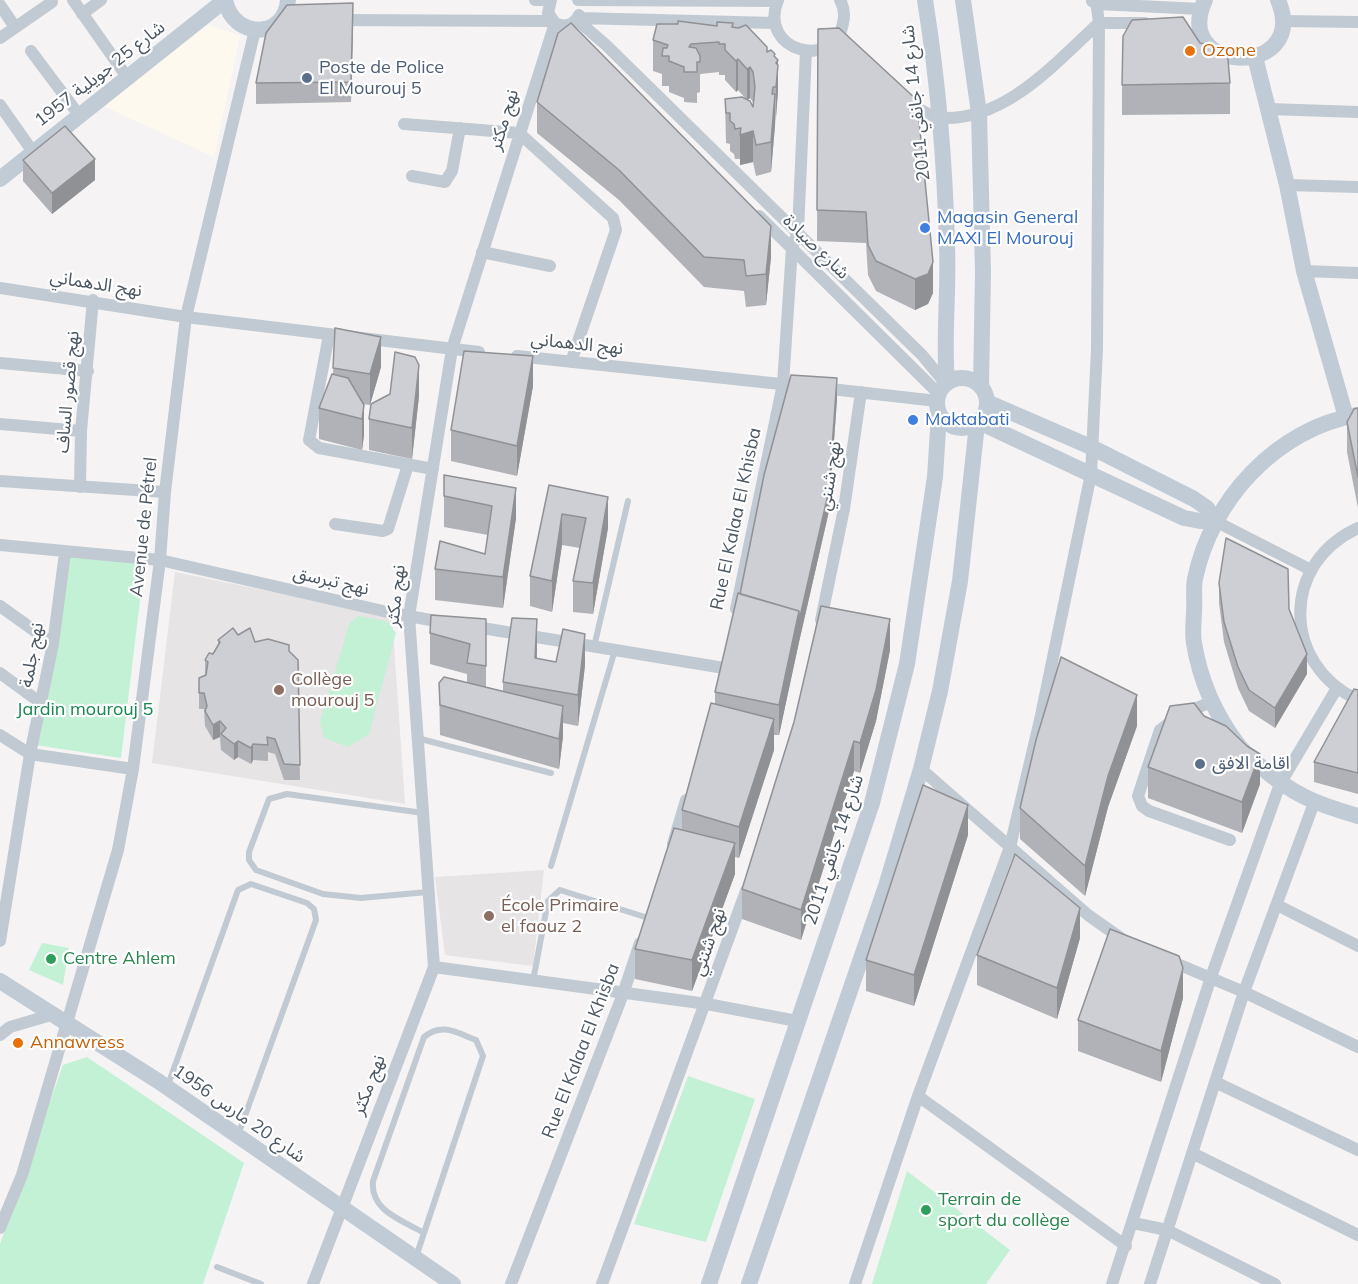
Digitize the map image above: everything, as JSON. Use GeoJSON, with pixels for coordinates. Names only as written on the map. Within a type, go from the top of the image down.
{"type":"FeatureCollection","features":[{"type":"Feature","properties":{"kind":"street"},"geometry":{"type":"LineString","coordinates":[[73,0],[127,77]]}},
{"type":"Feature","properties":{"kind":"street"},"geometry":{"type":"LineString","coordinates":[[82,14],[101,0]]}},
{"type":"Feature","properties":{"kind":"street"},"geometry":{"type":"LineString","coordinates":[[225,0],[227,11],[234,21],[243,27],[255,30],[286,20],[288,0]]}},
{"type":"Feature","properties":{"kind":"street","name":"شارع 25 جويلية 1957"},"geometry":{"type":"LineString","coordinates":[[0,179],[225,0]]}},
{"type":"Feature","properties":{"kind":"street"},"geometry":{"type":"LineString","coordinates":[[535,0],[551,0],[548,13],[565,22],[582,42]]}},
{"type":"Feature","properties":{"kind":"street"},"geometry":{"type":"LineString","coordinates":[[565,22],[580,9],[577,0],[778,1],[775,23],[786,42],[806,51],[817,51],[836,47],[844,16],[840,0]]}},
{"type":"Feature","properties":{"kind":"street","name":"شارع 14 جانفي 2011"},"geometry":{"type":"LineString","coordinates":[[709,1284],[872,803],[907,664],[935,477],[945,357],[947,248],[939,118],[925,0]]}},
{"type":"Feature","properties":{"kind":"street"},"geometry":{"type":"LineString","coordinates":[[749,1284],[886,886],[921,769],[940,691],[960,581],[978,423],[985,413],[979,113],[963,0]]}},
{"type":"Feature","properties":{"kind":"street"},"geometry":{"type":"LineString","coordinates":[[855,1284],[918,1096],[1010,847],[1040,720],[1091,474],[1097,349],[1099,23],[1094,1],[1199,13],[1204,37],[1213,49],[1226,57],[1240,60],[1255,57],[1274,43],[1282,21],[1278,0]]}},
{"type":"Feature","properties":{"kind":"street"},"geometry":{"type":"LineString","coordinates":[[0,38],[51,2]]}},
{"type":"Feature","properties":{"kind":"street"},"geometry":{"type":"LineString","coordinates":[[0,5],[15,27]]}},
{"type":"Feature","properties":{"kind":"street"},"geometry":{"type":"LineString","coordinates":[[327,20],[775,23]]}},
{"type":"Feature","properties":{"kind":"street"},"geometry":{"type":"LineString","coordinates":[[1282,21],[1358,22]]}},
{"type":"Feature","properties":{"kind":"street","name":"نهج مكثر"},"geometry":{"type":"LineString","coordinates":[[313,1284],[434,967],[409,616],[452,350],[519,133],[565,22]]}},
{"type":"Feature","properties":{"kind":"street","name":"شارع صيادة"},"geometry":{"type":"LineString","coordinates":[[565,22],[606,45],[798,231],[922,355],[942,395]]}},
{"type":"Feature","properties":{"kind":"street"},"geometry":{"type":"LineString","coordinates":[[893,92],[939,118],[979,113],[1017,94],[1099,23],[1155,23]]}},
{"type":"Feature","properties":{"kind":"street","name":"Avenue de Pétrel"},"geometry":{"type":"LineString","coordinates":[[0,1228],[3,1209],[22,1175],[118,850],[133,769],[160,560],[165,492],[186,317],[255,30]]}},
{"type":"Feature","properties":{"kind":"street"},"geometry":{"type":"LineString","coordinates":[[32,51],[79,115]]}},
{"type":"Feature","properties":{"kind":"street","name":"Rue El Kalaa El Khisba"},"geometry":{"type":"LineString","coordinates":[[733,624],[783,384],[792,248],[798,231],[806,51]]}},
{"type":"Feature","properties":{"kind":"street"},"geometry":{"type":"LineString","coordinates":[[1255,57],[1287,185],[1304,272],[1352,416],[1293,439],[1249,474],[1215,521],[1195,580],[1194,642],[1211,702],[1240,747],[1280,784],[1314,803],[1358,816]]}},
{"type":"Feature","properties":{"kind":"street"},"geometry":{"type":"LineString","coordinates":[[0,105],[33,152]]}},
{"type":"Feature","properties":{"kind":"street"},"geometry":{"type":"LineString","coordinates":[[1269,109],[1358,112]]}},
{"type":"Feature","properties":{"kind":"street"},"geometry":{"type":"LineString","coordinates":[[404,123],[519,133],[613,219],[616,230],[571,362]]}},
{"type":"Feature","properties":{"kind":"street"},"geometry":{"type":"LineString","coordinates":[[412,176],[446,182],[452,171],[460,128]]}},
{"type":"Feature","properties":{"kind":"street"},"geometry":{"type":"LineString","coordinates":[[1287,185],[1358,187]]}},
{"type":"Feature","properties":{"kind":"street","name":"شارع صيادة"},"geometry":{"type":"LineString","coordinates":[[750,207],[942,395]]}},
{"type":"Feature","properties":{"kind":"street"},"geometry":{"type":"LineString","coordinates":[[482,252],[550,266]]}},
{"type":"Feature","properties":{"kind":"street"},"geometry":{"type":"LineString","coordinates":[[1304,272],[1358,273]]}},
{"type":"Feature","properties":{"kind":"street","name":"نهج الدهماني"},"geometry":{"type":"LineString","coordinates":[[0,288],[93,300],[186,317],[452,350],[861,392],[942,395]]}},
{"type":"Feature","properties":{"kind":"street","name":"نهج قصور الساف"},"geometry":{"type":"LineString","coordinates":[[80,487],[81,431],[93,300]]}},
{"type":"Feature","properties":{"kind":"street"},"geometry":{"type":"LineString","coordinates":[[329,334],[309,440],[319,448],[433,470]]}},
{"type":"Feature","properties":{"kind":"street"},"geometry":{"type":"LineString","coordinates":[[0,363],[88,371]]}},
{"type":"Feature","properties":{"kind":"street"},"geometry":{"type":"LineString","coordinates":[[1215,521],[1207,508],[1194,499],[984,394],[964,378],[942,395],[949,425],[958,428],[978,423],[1184,518],[1200,522],[1215,521],[1311,570]]}},
{"type":"Feature","properties":{"kind":"street","name":"نهج شنني"},"geometry":{"type":"LineString","coordinates":[[817,637],[844,509],[861,392]]}},
{"type":"Feature","properties":{"kind":"street"},"geometry":{"type":"LineString","coordinates":[[0,424],[81,431]]}},
{"type":"Feature","properties":{"kind":"street"},"geometry":{"type":"LineString","coordinates":[[335,524],[383,531],[388,529],[408,465]]}},
{"type":"Feature","properties":{"kind":"street"},"geometry":{"type":"LineString","coordinates":[[0,481],[165,492]]}},
{"type":"Feature","properties":{"kind":"street"},"geometry":{"type":"LineString","coordinates":[[1358,528],[1327,548],[1311,570],[1302,594],[1302,634],[1315,664],[1337,688],[1358,700]]}},
{"type":"Feature","properties":{"kind":"street","name":"نهج تبرسق"},"geometry":{"type":"LineString","coordinates":[[0,545],[64,553],[160,560],[409,616],[724,668]]}},
{"type":"Feature","properties":{"kind":"street","name":"نهج جلمة"},"geometry":{"type":"LineString","coordinates":[[0,941],[30,754],[53,644],[64,553]]}},
{"type":"Feature","properties":{"kind":"street"},"geometry":{"type":"LineString","coordinates":[[0,606],[53,644]]}},
{"type":"Feature","properties":{"kind":"street"},"geometry":{"type":"LineString","coordinates":[[0,673],[41,703]]}},
{"type":"Feature","properties":{"kind":"street"},"geometry":{"type":"LineString","coordinates":[[1112,1284],[1211,978],[1280,784],[1337,688]]}},
{"type":"Feature","properties":{"kind":"street"},"geometry":{"type":"LineString","coordinates":[[1211,702],[1180,716],[1160,730],[1138,796],[1142,806],[1149,811],[1230,840]]}},
{"type":"Feature","properties":{"kind":"street"},"geometry":{"type":"LineString","coordinates":[[0,735],[30,754],[133,769]]}},
{"type":"Feature","properties":{"kind":"street"},"geometry":{"type":"LineString","coordinates":[[921,769],[1088,915],[1131,944]]}},
{"type":"Feature","properties":{"kind":"street"},"geometry":{"type":"LineString","coordinates":[[670,851],[691,783]]}},
{"type":"Feature","properties":{"kind":"street"},"geometry":{"type":"LineString","coordinates":[[1150,1284],[1244,992],[1314,803]]}},
{"type":"Feature","properties":{"kind":"street","name":"نهج شنني"},"geometry":{"type":"LineString","coordinates":[[602,1284],[707,1004],[750,880]]}},
{"type":"Feature","properties":{"kind":"street"},"geometry":{"type":"LineString","coordinates":[[1276,905],[1358,946]]}},
{"type":"Feature","properties":{"kind":"street","name":"Rue El Kalaa El Khisba"},"geometry":{"type":"LineString","coordinates":[[511,1284],[623,994],[650,912]]}},
{"type":"Feature","properties":{"kind":"street"},"geometry":{"type":"LineString","coordinates":[[1151,952],[1244,992],[1358,1047]]}},
{"type":"Feature","properties":{"kind":"street"},"geometry":{"type":"LineString","coordinates":[[434,967],[707,1004],[797,1021]]}},
{"type":"Feature","properties":{"kind":"street","name":"شارع 20 مارس 1956"},"geometry":{"type":"LineString","coordinates":[[0,981],[66,1026],[167,1087],[453,1284]]}},
{"type":"Feature","properties":{"kind":"street"},"geometry":{"type":"LineString","coordinates":[[0,1035],[10,1027],[51,1015]]}},
{"type":"Feature","properties":{"kind":"street"},"geometry":{"type":"LineString","coordinates":[[1215,1082],[1358,1150]]}},
{"type":"Feature","properties":{"kind":"street"},"geometry":{"type":"LineString","coordinates":[[918,1096],[1125,1246]]}},
{"type":"Feature","properties":{"kind":"street"},"geometry":{"type":"LineString","coordinates":[[1192,1153],[1358,1235]]}},
{"type":"Feature","properties":{"kind":"street"},"geometry":{"type":"LineString","coordinates":[[1133,1223],[1167,1230],[1275,1284]]}},
{"type":"Feature","properties":{"kind":"lane"},"geometry":{"type":"LineString","coordinates":[[594,647],[628,501]]}},
{"type":"Feature","properties":{"kind":"lane"},"geometry":{"type":"LineString","coordinates":[[551,866],[615,650]]}},
{"type":"Feature","properties":{"kind":"lane"},"geometry":{"type":"LineString","coordinates":[[417,738],[551,773]]}},
{"type":"Feature","properties":{"kind":"lane"},"geometry":{"type":"LineString","coordinates":[[423,813],[287,794],[277,795],[269,799],[249,852],[249,860],[256,870],[323,894],[361,898],[429,892]]}},
{"type":"Feature","properties":{"kind":"lane"},"geometry":{"type":"LineString","coordinates":[[167,1087],[238,890],[251,884],[307,903],[314,909],[316,920],[237,1136]]}},
{"type":"Feature","properties":{"kind":"lane"},"geometry":{"type":"LineString","coordinates":[[533,981],[548,901],[560,890],[650,912]]}},
{"type":"Feature","properties":{"kind":"lane"},"geometry":{"type":"LineString","coordinates":[[415,1259],[424,1233],[483,1056],[476,1040],[447,1029],[436,1029],[424,1037],[372,1194],[378,1205],[424,1233]]}},
{"type":"Feature","properties":{"kind":"lane"},"geometry":{"type":"LineString","coordinates":[[217,1267],[261,1284]]}},
{"type":"Feature","properties":{"kind":"shaded area"},"geometry":{"type":"Polygon","coordinates":[[[207,24],[240,36],[214,157],[103,106],[207,24]]]}},
{"type":"Feature","properties":{"kind":"shaded area","name":"Collège mourouj 5"},"geometry":{"type":"Polygon","coordinates":[[[175,572],[392,616],[405,804],[152,763],[175,572]]]}},
{"type":"Feature","properties":{"kind":"shaded area","name":"École Primaire el faouz 2"},"geometry":{"type":"Polygon","coordinates":[[[544,870],[533,966],[445,955],[435,877],[544,870]]]}},
{"type":"Feature","properties":{"kind":"green space","name":"Jardin mourouj 5"},"geometry":{"type":"Polygon","coordinates":[[[70,554],[136,559],[142,584],[121,758],[35,745],[70,554]]]}},
{"type":"Feature","properties":{"kind":"green space"},"geometry":{"type":"Polygon","coordinates":[[[358,616],[386,621],[396,633],[369,734],[348,747],[324,738],[320,722],[349,624],[358,616]]]}},
{"type":"Feature","properties":{"kind":"green space","name":"Centre Ahlem"},"geometry":{"type":"Polygon","coordinates":[[[42,943],[69,948],[63,985],[29,970],[42,943]]]}},
{"type":"Feature","properties":{"kind":"green space"},"geometry":{"type":"Polygon","coordinates":[[[87,1057],[244,1163],[203,1284],[0,1284],[0,1244],[63,1065],[87,1057]]]}},
{"type":"Feature","properties":{"kind":"green space"},"geometry":{"type":"Polygon","coordinates":[[[688,1076],[755,1099],[706,1242],[634,1224],[688,1076]]]}},
{"type":"Feature","properties":{"kind":"green space","name":"Terrain de sport du collège"},"geometry":{"type":"Polygon","coordinates":[[[907,1171],[1010,1250],[986,1284],[872,1284],[907,1171]]]}},
{"type":"Feature","properties":{"kind":"building","name":"Poste de Police El Mourouj 5"},"geometry":{"type":"Polygon","coordinates":[[[353,3],[351,82],[256,83],[266,33],[287,5],[353,3]]]}},
{"type":"Feature","properties":{"kind":"building"},"geometry":{"type":"Polygon","coordinates":[[[1183,17],[1200,43],[1227,48],[1230,83],[1122,85],[1123,36],[1132,20],[1183,17]]]}},
{"type":"Feature","properties":{"kind":"building"},"geometry":{"type":"Polygon","coordinates":[[[678,21],[717,26],[717,22],[733,23],[732,27],[738,28],[746,25],[767,47],[767,52],[771,50],[775,54],[778,65],[776,87],[773,87],[772,94],[775,94],[771,142],[756,145],[753,131],[740,135],[741,128],[735,129],[734,124],[730,121],[730,113],[726,113],[725,99],[742,97],[750,101],[753,107],[755,87],[750,67],[747,69],[738,59],[736,61],[725,50],[725,44],[719,44],[719,42],[691,44],[689,47],[696,48],[700,56],[700,62],[697,62],[697,72],[684,72],[684,67],[669,61],[669,56],[662,56],[663,48],[667,48],[668,45],[653,40],[657,24],[678,24],[678,21]]]}},
{"type":"Feature","properties":{"kind":"building"},"geometry":{"type":"Polygon","coordinates":[[[571,23],[771,226],[766,274],[746,276],[744,260],[704,257],[619,170],[537,102],[558,33],[571,23]]]}},
{"type":"Feature","properties":{"kind":"building"},"geometry":{"type":"Polygon","coordinates":[[[839,28],[917,100],[933,262],[928,274],[915,279],[876,261],[868,245],[866,212],[817,210],[818,29],[839,28]]]}},
{"type":"Feature","properties":{"kind":"building"},"geometry":{"type":"Polygon","coordinates":[[[65,126],[95,159],[52,193],[23,160],[65,126]]]}},
{"type":"Feature","properties":{"kind":"building"},"geometry":{"type":"Polygon","coordinates":[[[335,328],[381,337],[370,374],[333,368],[335,328]]]}},
{"type":"Feature","properties":{"kind":"building"},"geometry":{"type":"Polygon","coordinates":[[[464,351],[533,356],[517,446],[451,430],[464,351]]]}},
{"type":"Feature","properties":{"kind":"building"},"geometry":{"type":"Polygon","coordinates":[[[395,352],[415,357],[419,365],[412,428],[369,419],[371,404],[390,394],[395,352]]]}},
{"type":"Feature","properties":{"kind":"building"},"geometry":{"type":"Polygon","coordinates":[[[332,374],[348,378],[364,405],[362,419],[319,408],[332,374]]]}},
{"type":"Feature","properties":{"kind":"building"},"geometry":{"type":"Polygon","coordinates":[[[791,375],[837,378],[829,490],[799,621],[799,611],[740,594],[764,475],[791,375]]]}},
{"type":"Feature","properties":{"kind":"building"},"geometry":{"type":"Polygon","coordinates":[[[1358,408],[1358,477],[1347,422],[1354,409],[1358,408]]]}},
{"type":"Feature","properties":{"kind":"building"},"geometry":{"type":"Polygon","coordinates":[[[444,475],[516,488],[503,577],[435,569],[440,541],[485,554],[492,506],[444,496],[444,475]]]}},
{"type":"Feature","properties":{"kind":"building"},"geometry":{"type":"Polygon","coordinates":[[[549,485],[608,497],[593,583],[573,581],[586,518],[562,514],[552,581],[530,576],[549,485]]]}},
{"type":"Feature","properties":{"kind":"building"},"geometry":{"type":"Polygon","coordinates":[[[1226,538],[1288,569],[1289,609],[1307,654],[1275,708],[1249,690],[1238,667],[1224,622],[1219,583],[1226,538]]]}},
{"type":"Feature","properties":{"kind":"building"},"geometry":{"type":"Polygon","coordinates":[[[738,593],[799,611],[779,705],[715,692],[738,593]]]}},
{"type":"Feature","properties":{"kind":"building"},"geometry":{"type":"Polygon","coordinates":[[[821,606],[890,619],[876,690],[860,743],[854,741],[801,910],[742,889],[794,722],[821,606]]]}},
{"type":"Feature","properties":{"kind":"building"},"geometry":{"type":"Polygon","coordinates":[[[431,615],[486,619],[486,666],[467,663],[470,644],[430,633],[431,615]]]}},
{"type":"Feature","properties":{"kind":"building"},"geometry":{"type":"Polygon","coordinates":[[[512,618],[537,619],[535,658],[556,662],[563,629],[585,634],[578,695],[503,682],[512,618]]]}},
{"type":"Feature","properties":{"kind":"building"},"geometry":{"type":"Polygon","coordinates":[[[233,628],[238,635],[250,628],[255,642],[268,639],[289,645],[289,651],[298,660],[300,765],[284,764],[275,739],[267,737],[268,745],[253,744],[251,748],[238,741],[234,744],[221,734],[226,728],[220,721],[213,725],[205,711],[207,706],[204,693],[199,693],[199,678],[206,675],[208,662],[205,660],[209,653],[213,654],[220,642],[218,640],[233,628]]]}},
{"type":"Feature","properties":{"kind":"building"},"geometry":{"type":"Polygon","coordinates":[[[1061,657],[1137,695],[1108,776],[1085,866],[1020,808],[1036,740],[1061,657]]]}},
{"type":"Feature","properties":{"kind":"building"},"geometry":{"type":"Polygon","coordinates":[[[444,677],[563,706],[559,739],[440,705],[439,683],[444,677]]]}},
{"type":"Feature","properties":{"kind":"building"},"geometry":{"type":"Polygon","coordinates":[[[1354,689],[1358,690],[1358,773],[1314,762],[1354,689]]]}},
{"type":"Feature","properties":{"kind":"building"},"geometry":{"type":"Polygon","coordinates":[[[711,703],[774,719],[739,827],[682,810],[711,703]]]}},
{"type":"Feature","properties":{"kind":"building"},"geometry":{"type":"Polygon","coordinates":[[[1194,703],[1204,716],[1226,726],[1247,746],[1260,754],[1242,802],[1148,767],[1170,706],[1194,703]]]}},
{"type":"Feature","properties":{"kind":"building"},"geometry":{"type":"Polygon","coordinates":[[[923,785],[968,805],[914,975],[866,960],[923,785]]]}},
{"type":"Feature","properties":{"kind":"building"},"geometry":{"type":"Polygon","coordinates":[[[674,828],[735,843],[692,960],[635,949],[674,828]]]}},
{"type":"Feature","properties":{"kind":"building"},"geometry":{"type":"Polygon","coordinates":[[[1015,854],[1080,908],[1057,988],[977,955],[1015,854]]]}},
{"type":"Feature","properties":{"kind":"building"},"geometry":{"type":"Polygon","coordinates":[[[1110,929],[1179,956],[1183,968],[1161,1051],[1078,1020],[1110,929]]]}},
{"type":"Feature","properties":{"kind":"place","name":"Ozone"},"geometry":{"type":"Point","coordinates":[1190,51]}},
{"type":"Feature","properties":{"kind":"place","name":"Poste de Police El Mourouj 5"},"geometry":{"type":"Point","coordinates":[307,78]}},
{"type":"Feature","properties":{"kind":"place","name":"Magasin General MAXI El Mourouj"},"geometry":{"type":"Point","coordinates":[925,228]}},
{"type":"Feature","properties":{"kind":"place","name":"Maktabati"},"geometry":{"type":"Point","coordinates":[913,420]}},
{"type":"Feature","properties":{"kind":"place","name":"Collège mourouj 5"},"geometry":{"type":"Point","coordinates":[279,690]}},
{"type":"Feature","properties":{"kind":"place","name":"اقامة الافق"},"geometry":{"type":"Point","coordinates":[1200,764]}},
{"type":"Feature","properties":{"kind":"place","name":"École Primaire el faouz 2"},"geometry":{"type":"Point","coordinates":[489,916]}},
{"type":"Feature","properties":{"kind":"place","name":"Centre Ahlem"},"geometry":{"type":"Point","coordinates":[51,959]}},
{"type":"Feature","properties":{"kind":"place","name":"Annawress"},"geometry":{"type":"Point","coordinates":[18,1043]}},
{"type":"Feature","properties":{"kind":"place","name":"Terrain de sport du collège"},"geometry":{"type":"Point","coordinates":[926,1210]}}]}
